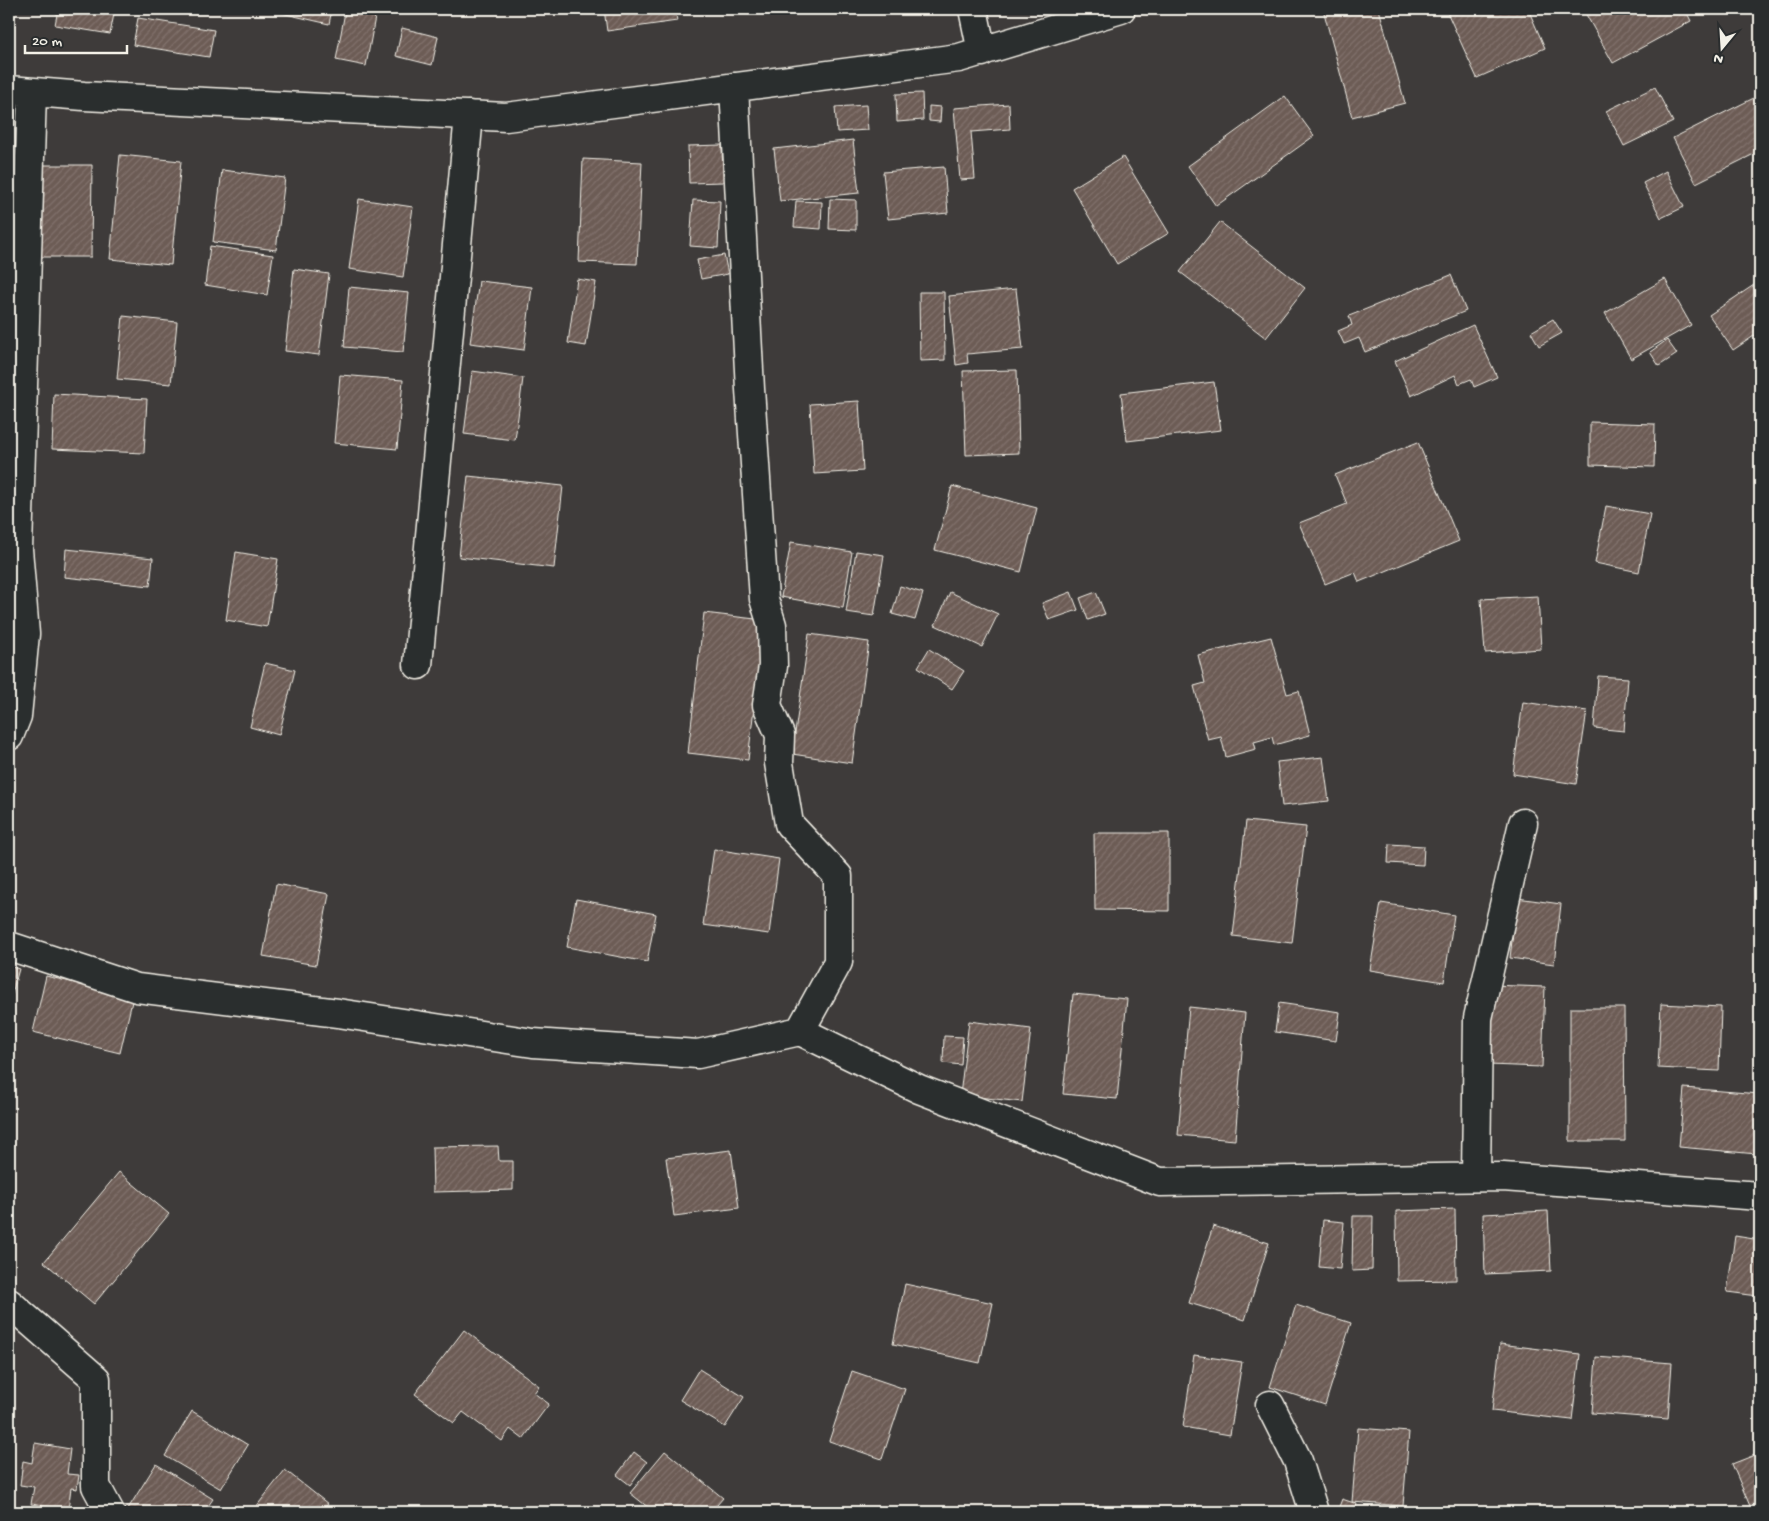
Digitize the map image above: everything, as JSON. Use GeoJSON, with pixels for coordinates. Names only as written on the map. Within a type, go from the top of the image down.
{"type":"FeatureCollection","features":[{"type":"Feature","properties":{"kind":"street"},"geometry":{"type":"LineString","coordinates":[[973,9],[982,52]]}},
{"type":"Feature","properties":{"kind":"street"},"geometry":{"type":"LineString","coordinates":[[9,736],[17,716],[25,634],[18,549],[20,91],[84,96],[506,117],[959,58],[1121,9]]}},
{"type":"Feature","properties":{"kind":"street"},"geometry":{"type":"LineString","coordinates":[[734,87],[750,389],[764,599],[772,625],[773,666],[767,704],[780,735],[779,763],[789,824],[838,876],[838,962],[800,1031]]}},
{"type":"Feature","properties":{"kind":"street"},"geometry":{"type":"LineString","coordinates":[[418,665],[469,115]]}},
{"type":"Feature","properties":{"kind":"street"},"geometry":{"type":"LineString","coordinates":[[1476,1177],[1478,1018],[1523,823]]}},
{"type":"Feature","properties":{"kind":"street"},"geometry":{"type":"LineString","coordinates":[[9,946],[137,988],[338,1013],[533,1043],[698,1054],[800,1031],[919,1089],[1160,1182],[1503,1177],[1760,1196]]}},
{"type":"Feature","properties":{"kind":"street"},"geometry":{"type":"LineString","coordinates":[[9,1303],[96,1379],[96,1486],[110,1512]]}},
{"type":"Feature","properties":{"kind":"street"},"geometry":{"type":"LineString","coordinates":[[1270,1405],[1298,1461],[1314,1512]]}},
{"type":"Feature","properties":{"kind":"building"},"geometry":{"type":"Polygon","coordinates":[[[58,9],[115,9],[110,34],[55,25],[58,9]]]}},
{"type":"Feature","properties":{"kind":"building"},"geometry":{"type":"Polygon","coordinates":[[[264,9],[332,9],[329,24],[264,9]]]}},
{"type":"Feature","properties":{"kind":"building"},"geometry":{"type":"Polygon","coordinates":[[[604,9],[675,9],[677,21],[607,31],[604,9]]]}},
{"type":"Feature","properties":{"kind":"building"},"geometry":{"type":"Polygon","coordinates":[[[1323,9],[1379,9],[1405,103],[1352,117],[1323,9]]]}},
{"type":"Feature","properties":{"kind":"building"},"geometry":{"type":"Polygon","coordinates":[[[1454,9],[1528,9],[1545,48],[1477,78],[1447,12],[1454,9]]]}},
{"type":"Feature","properties":{"kind":"building"},"geometry":{"type":"Polygon","coordinates":[[[1583,9],[1685,9],[1691,21],[1613,63],[1583,9]]]}},
{"type":"Feature","properties":{"kind":"building"},"geometry":{"type":"Polygon","coordinates":[[[345,12],[375,17],[366,66],[336,60],[345,12]]]}},
{"type":"Feature","properties":{"kind":"building"},"geometry":{"type":"Polygon","coordinates":[[[138,18],[214,30],[209,57],[133,45],[138,18]]]}},
{"type":"Feature","properties":{"kind":"building"},"geometry":{"type":"Polygon","coordinates":[[[402,28],[438,37],[432,65],[396,56],[402,28]]]}},
{"type":"Feature","properties":{"kind":"building"},"geometry":{"type":"Polygon","coordinates":[[[1655,87],[1673,122],[1624,146],[1606,111],[1655,87]]]}},
{"type":"Feature","properties":{"kind":"building"},"geometry":{"type":"Polygon","coordinates":[[[922,93],[923,120],[897,122],[896,94],[922,93]]]}},
{"type":"Feature","properties":{"kind":"building"},"geometry":{"type":"Polygon","coordinates":[[[1760,95],[1760,151],[1696,183],[1673,138],[1760,95]]]}},
{"type":"Feature","properties":{"kind":"building"},"geometry":{"type":"Polygon","coordinates":[[[1285,96],[1314,136],[1216,206],[1188,166],[1285,96]]]}},
{"type":"Feature","properties":{"kind":"building"},"geometry":{"type":"Polygon","coordinates":[[[1009,104],[1010,129],[971,132],[975,179],[960,180],[954,108],[1009,104]]]}},
{"type":"Feature","properties":{"kind":"building"},"geometry":{"type":"Polygon","coordinates":[[[866,105],[868,130],[837,132],[835,107],[866,105]]]}},
{"type":"Feature","properties":{"kind":"building"},"geometry":{"type":"Polygon","coordinates":[[[929,106],[941,107],[940,122],[929,121],[929,106]]]}},
{"type":"Feature","properties":{"kind":"building"},"geometry":{"type":"Polygon","coordinates":[[[853,140],[859,193],[780,201],[774,149],[853,140]]]}},
{"type":"Feature","properties":{"kind":"building"},"geometry":{"type":"Polygon","coordinates":[[[722,145],[723,182],[689,183],[688,146],[722,145]]]}},
{"type":"Feature","properties":{"kind":"building"},"geometry":{"type":"Polygon","coordinates":[[[120,155],[181,161],[171,265],[110,259],[120,155]]]}},
{"type":"Feature","properties":{"kind":"building"},"geometry":{"type":"Polygon","coordinates":[[[1123,157],[1169,233],[1117,264],[1072,188],[1123,157]]]}},
{"type":"Feature","properties":{"kind":"building"},"geometry":{"type":"Polygon","coordinates":[[[583,159],[642,162],[637,264],[579,262],[583,159]]]}},
{"type":"Feature","properties":{"kind":"building"},"geometry":{"type":"Polygon","coordinates":[[[35,165],[92,165],[91,257],[34,257],[35,165]]]}},
{"type":"Feature","properties":{"kind":"building"},"geometry":{"type":"Polygon","coordinates":[[[944,167],[948,213],[888,219],[883,172],[944,167]]]}},
{"type":"Feature","properties":{"kind":"building"},"geometry":{"type":"Polygon","coordinates":[[[222,170],[285,178],[276,250],[213,242],[222,170]]]}},
{"type":"Feature","properties":{"kind":"building"},"geometry":{"type":"Polygon","coordinates":[[[1666,171],[1684,207],[1661,218],[1643,183],[1666,171]]]}},
{"type":"Feature","properties":{"kind":"building"},"geometry":{"type":"Polygon","coordinates":[[[359,199],[413,207],[403,277],[349,269],[359,199]]]}},
{"type":"Feature","properties":{"kind":"building"},"geometry":{"type":"Polygon","coordinates":[[[830,199],[856,200],[856,230],[829,229],[830,199]]]}},
{"type":"Feature","properties":{"kind":"building"},"geometry":{"type":"Polygon","coordinates":[[[693,200],[720,201],[718,248],[690,246],[693,200]]]}},
{"type":"Feature","properties":{"kind":"building"},"geometry":{"type":"Polygon","coordinates":[[[796,201],[822,202],[821,229],[794,227],[796,201]]]}},
{"type":"Feature","properties":{"kind":"building"},"geometry":{"type":"Polygon","coordinates":[[[1220,222],[1305,288],[1266,338],[1180,272],[1220,222]]]}},
{"type":"Feature","properties":{"kind":"building"},"geometry":{"type":"Polygon","coordinates":[[[210,246],[273,255],[267,295],[205,285],[210,246]]]}},
{"type":"Feature","properties":{"kind":"building"},"geometry":{"type":"Polygon","coordinates":[[[724,255],[728,274],[701,279],[697,260],[724,255]]]}},
{"type":"Feature","properties":{"kind":"building"},"geometry":{"type":"Polygon","coordinates":[[[294,269],[329,274],[319,355],[285,351],[294,269]]]}},
{"type":"Feature","properties":{"kind":"building"},"geometry":{"type":"Polygon","coordinates":[[[1451,275],[1466,311],[1365,352],[1359,338],[1344,344],[1338,331],[1352,325],[1349,316],[1451,275]]]}},
{"type":"Feature","properties":{"kind":"building"},"geometry":{"type":"Polygon","coordinates":[[[577,279],[596,282],[586,346],[568,343],[577,279]]]}},
{"type":"Feature","properties":{"kind":"building"},"geometry":{"type":"Polygon","coordinates":[[[1665,279],[1691,325],[1631,359],[1605,313],[1665,279]]]}},
{"type":"Feature","properties":{"kind":"building"},"geometry":{"type":"Polygon","coordinates":[[[479,281],[532,287],[524,350],[470,343],[479,281]]]}},
{"type":"Feature","properties":{"kind":"building"},"geometry":{"type":"Polygon","coordinates":[[[1760,281],[1760,332],[1733,350],[1709,315],[1760,281]]]}},
{"type":"Feature","properties":{"kind":"building"},"geometry":{"type":"Polygon","coordinates":[[[349,287],[409,293],[403,352],[344,347],[349,287]]]}},
{"type":"Feature","properties":{"kind":"building"},"geometry":{"type":"Polygon","coordinates":[[[1016,289],[1023,349],[967,354],[968,363],[956,365],[949,296],[1016,289]]]}},
{"type":"Feature","properties":{"kind":"building"},"geometry":{"type":"Polygon","coordinates":[[[919,292],[944,292],[945,360],[920,361],[919,292]]]}},
{"type":"Feature","properties":{"kind":"building"},"geometry":{"type":"Polygon","coordinates":[[[123,316],[177,322],[171,384],[117,379],[123,316]]]}},
{"type":"Feature","properties":{"kind":"building"},"geometry":{"type":"Polygon","coordinates":[[[1553,319],[1562,333],[1539,346],[1531,332],[1553,319]]]}},
{"type":"Feature","properties":{"kind":"building"},"geometry":{"type":"Polygon","coordinates":[[[1473,325],[1497,377],[1474,387],[1471,379],[1459,384],[1455,375],[1411,396],[1395,361],[1473,325]]]}},
{"type":"Feature","properties":{"kind":"building"},"geometry":{"type":"Polygon","coordinates":[[[1667,340],[1677,354],[1659,366],[1650,352],[1667,340]]]}},
{"type":"Feature","properties":{"kind":"building"},"geometry":{"type":"Polygon","coordinates":[[[1017,370],[1019,453],[966,455],[963,371],[1017,370]]]}},
{"type":"Feature","properties":{"kind":"building"},"geometry":{"type":"Polygon","coordinates":[[[472,371],[523,378],[515,440],[464,434],[472,371]]]}},
{"type":"Feature","properties":{"kind":"building"},"geometry":{"type":"Polygon","coordinates":[[[340,375],[403,380],[397,449],[334,443],[340,375]]]}},
{"type":"Feature","properties":{"kind":"building"},"geometry":{"type":"Polygon","coordinates":[[[1214,382],[1221,430],[1127,441],[1121,393],[1214,382]]]}},
{"type":"Feature","properties":{"kind":"building"},"geometry":{"type":"Polygon","coordinates":[[[54,394],[147,399],[144,453],[52,449],[54,394]]]}},
{"type":"Feature","properties":{"kind":"building"},"geometry":{"type":"Polygon","coordinates":[[[859,401],[863,471],[814,474],[810,404],[859,401]]]}},
{"type":"Feature","properties":{"kind":"building"},"geometry":{"type":"Polygon","coordinates":[[[1590,422],[1655,424],[1654,467],[1590,465],[1590,422]]]}},
{"type":"Feature","properties":{"kind":"building"},"geometry":{"type":"Polygon","coordinates":[[[1418,442],[1459,541],[1359,582],[1355,572],[1325,584],[1299,523],[1347,504],[1335,475],[1418,442]]]}},
{"type":"Feature","properties":{"kind":"building"},"geometry":{"type":"Polygon","coordinates":[[[468,476],[563,486],[554,568],[459,557],[468,476]]]}},
{"type":"Feature","properties":{"kind":"building"},"geometry":{"type":"Polygon","coordinates":[[[952,486],[1037,508],[1021,572],[935,550],[952,486]]]}},
{"type":"Feature","properties":{"kind":"building"},"geometry":{"type":"Polygon","coordinates":[[[1606,506],[1650,514],[1639,572],[1595,563],[1606,506]]]}},
{"type":"Feature","properties":{"kind":"building"},"geometry":{"type":"Polygon","coordinates":[[[791,542],[852,552],[843,608],[781,597],[791,542]]]}},
{"type":"Feature","properties":{"kind":"building"},"geometry":{"type":"Polygon","coordinates":[[[66,549],[153,558],[150,586],[64,577],[66,549]]]}},
{"type":"Feature","properties":{"kind":"building"},"geometry":{"type":"Polygon","coordinates":[[[856,551],[884,555],[874,616],[846,612],[856,551]]]}},
{"type":"Feature","properties":{"kind":"building"},"geometry":{"type":"Polygon","coordinates":[[[236,552],[278,559],[267,627],[226,620],[236,552]]]}},
{"type":"Feature","properties":{"kind":"building"},"geometry":{"type":"Polygon","coordinates":[[[900,586],[923,593],[915,620],[892,614],[900,586]]]}},
{"type":"Feature","properties":{"kind":"building"},"geometry":{"type":"Polygon","coordinates":[[[950,592],[998,614],[982,647],[935,625],[950,592]]]}},
{"type":"Feature","properties":{"kind":"building"},"geometry":{"type":"Polygon","coordinates":[[[1071,592],[1078,610],[1049,620],[1042,603],[1071,592]]]}},
{"type":"Feature","properties":{"kind":"building"},"geometry":{"type":"Polygon","coordinates":[[[1096,592],[1105,614],[1088,620],[1080,598],[1096,592]]]}},
{"type":"Feature","properties":{"kind":"building"},"geometry":{"type":"Polygon","coordinates":[[[1538,596],[1541,649],[1485,653],[1481,599],[1538,596]]]}},
{"type":"Feature","properties":{"kind":"building"},"geometry":{"type":"Polygon","coordinates":[[[704,613],[764,620],[748,760],[688,753],[704,613]]]}},
{"type":"Feature","properties":{"kind":"building"},"geometry":{"type":"Polygon","coordinates":[[[809,634],[869,642],[852,763],[792,754],[809,634]]]}},
{"type":"Feature","properties":{"kind":"building"},"geometry":{"type":"Polygon","coordinates":[[[1271,637],[1287,694],[1299,691],[1310,735],[1274,745],[1272,737],[1254,742],[1256,749],[1226,757],[1221,737],[1208,740],[1194,686],[1205,683],[1198,655],[1271,637]]]}},
{"type":"Feature","properties":{"kind":"building"},"geometry":{"type":"Polygon","coordinates":[[[929,649],[964,671],[952,689],[918,667],[929,649]]]}},
{"type":"Feature","properties":{"kind":"building"},"geometry":{"type":"Polygon","coordinates":[[[265,663],[295,670],[279,735],[250,727],[265,663]]]}},
{"type":"Feature","properties":{"kind":"building"},"geometry":{"type":"Polygon","coordinates":[[[1598,676],[1628,678],[1624,731],[1594,728],[1598,676]]]}},
{"type":"Feature","properties":{"kind":"building"},"geometry":{"type":"Polygon","coordinates":[[[1523,702],[1587,711],[1576,784],[1513,774],[1523,702]]]}},
{"type":"Feature","properties":{"kind":"building"},"geometry":{"type":"Polygon","coordinates":[[[1323,757],[1329,801],[1282,806],[1277,762],[1323,757]]]}},
{"type":"Feature","properties":{"kind":"building"},"geometry":{"type":"Polygon","coordinates":[[[1246,821],[1306,827],[1292,943],[1233,936],[1246,821]]]}},
{"type":"Feature","properties":{"kind":"building"},"geometry":{"type":"Polygon","coordinates":[[[1094,833],[1169,833],[1169,911],[1095,910],[1094,833]]]}},
{"type":"Feature","properties":{"kind":"building"},"geometry":{"type":"Polygon","coordinates":[[[1389,844],[1424,846],[1423,865],[1388,863],[1389,844]]]}},
{"type":"Feature","properties":{"kind":"building"},"geometry":{"type":"Polygon","coordinates":[[[714,849],[779,859],[769,934],[703,925],[714,849]]]}},
{"type":"Feature","properties":{"kind":"building"},"geometry":{"type":"Polygon","coordinates":[[[276,884],[329,894],[316,965],[263,956],[276,884]]]}},
{"type":"Feature","properties":{"kind":"building"},"geometry":{"type":"Polygon","coordinates":[[[1517,898],[1561,904],[1554,964],[1510,958],[1517,898]]]}},
{"type":"Feature","properties":{"kind":"building"},"geometry":{"type":"Polygon","coordinates":[[[576,899],[656,914],[647,962],[567,947],[576,899]]]}},
{"type":"Feature","properties":{"kind":"building"},"geometry":{"type":"Polygon","coordinates":[[[1381,903],[1454,915],[1444,982],[1370,970],[1381,903]]]}},
{"type":"Feature","properties":{"kind":"building"},"geometry":{"type":"Polygon","coordinates":[[[9,966],[19,969],[9,1004],[9,966]]]}},
{"type":"Feature","properties":{"kind":"building"},"geometry":{"type":"Polygon","coordinates":[[[46,976],[133,997],[120,1053],[33,1032],[46,976]]]}},
{"type":"Feature","properties":{"kind":"building"},"geometry":{"type":"Polygon","coordinates":[[[1491,985],[1545,987],[1542,1067],[1488,1065],[1491,985]]]}},
{"type":"Feature","properties":{"kind":"building"},"geometry":{"type":"Polygon","coordinates":[[[1073,994],[1127,999],[1117,1099],[1063,1094],[1073,994]]]}},
{"type":"Feature","properties":{"kind":"building"},"geometry":{"type":"Polygon","coordinates":[[[1279,1003],[1340,1012],[1336,1041],[1275,1032],[1279,1003]]]}},
{"type":"Feature","properties":{"kind":"building"},"geometry":{"type":"Polygon","coordinates":[[[1661,1004],[1721,1007],[1719,1071],[1658,1068],[1661,1004]]]}},
{"type":"Feature","properties":{"kind":"building"},"geometry":{"type":"Polygon","coordinates":[[[1189,1007],[1245,1013],[1235,1140],[1178,1135],[1189,1007]]]}},
{"type":"Feature","properties":{"kind":"building"},"geometry":{"type":"Polygon","coordinates":[[[1570,1008],[1624,1008],[1625,1141],[1570,1141],[1570,1008]]]}},
{"type":"Feature","properties":{"kind":"building"},"geometry":{"type":"Polygon","coordinates":[[[969,1021],[1031,1029],[1022,1102],[960,1095],[969,1021]]]}},
{"type":"Feature","properties":{"kind":"building"},"geometry":{"type":"Polygon","coordinates":[[[944,1036],[963,1037],[961,1065],[943,1063],[944,1036]]]}},
{"type":"Feature","properties":{"kind":"building"},"geometry":{"type":"Polygon","coordinates":[[[1684,1088],[1760,1094],[1757,1154],[1679,1147],[1684,1088]]]}},
{"type":"Feature","properties":{"kind":"building"},"geometry":{"type":"Polygon","coordinates":[[[498,1146],[499,1161],[513,1161],[513,1190],[433,1192],[432,1147],[498,1146]]]}},
{"type":"Feature","properties":{"kind":"building"},"geometry":{"type":"Polygon","coordinates":[[[731,1150],[739,1208],[674,1216],[666,1158],[731,1150]]]}},
{"type":"Feature","properties":{"kind":"building"},"geometry":{"type":"Polygon","coordinates":[[[119,1172],[169,1214],[94,1304],[44,1262],[119,1172]]]}},
{"type":"Feature","properties":{"kind":"building"},"geometry":{"type":"Polygon","coordinates":[[[1455,1209],[1456,1280],[1397,1281],[1396,1211],[1455,1209]]]}},
{"type":"Feature","properties":{"kind":"building"},"geometry":{"type":"Polygon","coordinates":[[[1548,1211],[1551,1271],[1485,1274],[1483,1214],[1548,1211]]]}},
{"type":"Feature","properties":{"kind":"building"},"geometry":{"type":"Polygon","coordinates":[[[1353,1216],[1373,1216],[1372,1270],[1352,1271],[1353,1216]]]}},
{"type":"Feature","properties":{"kind":"building"},"geometry":{"type":"Polygon","coordinates":[[[1323,1220],[1344,1222],[1340,1269],[1319,1267],[1323,1220]]]}},
{"type":"Feature","properties":{"kind":"building"},"geometry":{"type":"Polygon","coordinates":[[[1213,1226],[1269,1243],[1245,1320],[1189,1303],[1213,1226]]]}},
{"type":"Feature","properties":{"kind":"building"},"geometry":{"type":"Polygon","coordinates":[[[1735,1236],[1760,1240],[1758,1296],[1727,1292],[1735,1236]]]}},
{"type":"Feature","properties":{"kind":"building"},"geometry":{"type":"Polygon","coordinates":[[[905,1284],[993,1303],[980,1363],[893,1344],[905,1284]]]}},
{"type":"Feature","properties":{"kind":"building"},"geometry":{"type":"Polygon","coordinates":[[[1296,1305],[1351,1323],[1325,1405],[1270,1387],[1296,1305]]]}},
{"type":"Feature","properties":{"kind":"building"},"geometry":{"type":"Polygon","coordinates":[[[464,1330],[539,1386],[534,1393],[549,1404],[523,1439],[510,1429],[502,1441],[463,1412],[454,1423],[415,1394],[464,1330]]]}},
{"type":"Feature","properties":{"kind":"building"},"geometry":{"type":"Polygon","coordinates":[[[1500,1344],[1580,1354],[1572,1420],[1492,1411],[1500,1344]]]}},
{"type":"Feature","properties":{"kind":"building"},"geometry":{"type":"Polygon","coordinates":[[[1194,1355],[1242,1362],[1230,1435],[1183,1427],[1194,1355]]]}},
{"type":"Feature","properties":{"kind":"building"},"geometry":{"type":"Polygon","coordinates":[[[1596,1357],[1672,1363],[1668,1419],[1592,1413],[1596,1357]]]}},
{"type":"Feature","properties":{"kind":"building"},"geometry":{"type":"Polygon","coordinates":[[[699,1369],[744,1397],[725,1427],[680,1400],[699,1369]]]}},
{"type":"Feature","properties":{"kind":"building"},"geometry":{"type":"Polygon","coordinates":[[[852,1371],[905,1389],[882,1459],[829,1441],[852,1371]]]}},
{"type":"Feature","properties":{"kind":"building"},"geometry":{"type":"Polygon","coordinates":[[[192,1411],[248,1445],[221,1489],[165,1456],[192,1411]]]}},
{"type":"Feature","properties":{"kind":"building"},"geometry":{"type":"Polygon","coordinates":[[[1358,1428],[1409,1432],[1403,1506],[1352,1502],[1358,1428]]]}},
{"type":"Feature","properties":{"kind":"building"},"geometry":{"type":"Polygon","coordinates":[[[35,1443],[70,1449],[67,1474],[79,1475],[77,1489],[71,1488],[68,1510],[31,1504],[34,1487],[20,1485],[23,1461],[32,1463],[35,1443]]]}},
{"type":"Feature","properties":{"kind":"building"},"geometry":{"type":"Polygon","coordinates":[[[665,1451],[723,1498],[711,1512],[654,1512],[630,1493],[665,1451]]]}},
{"type":"Feature","properties":{"kind":"building"},"geometry":{"type":"Polygon","coordinates":[[[634,1452],[647,1462],[630,1485],[617,1475],[634,1452]]]}},
{"type":"Feature","properties":{"kind":"building"},"geometry":{"type":"Polygon","coordinates":[[[1760,1453],[1760,1501],[1750,1506],[1732,1464],[1760,1453]]]}},
{"type":"Feature","properties":{"kind":"building"},"geometry":{"type":"Polygon","coordinates":[[[156,1464],[213,1499],[204,1512],[126,1512],[156,1464]]]}},
{"type":"Feature","properties":{"kind":"building"},"geometry":{"type":"Polygon","coordinates":[[[285,1470],[328,1504],[322,1512],[252,1512],[285,1470]]]}},
{"type":"Feature","properties":{"kind":"building"},"geometry":{"type":"Polygon","coordinates":[[[1342,1499],[1357,1504],[1354,1512],[1337,1512],[1342,1499]]]}}]}
